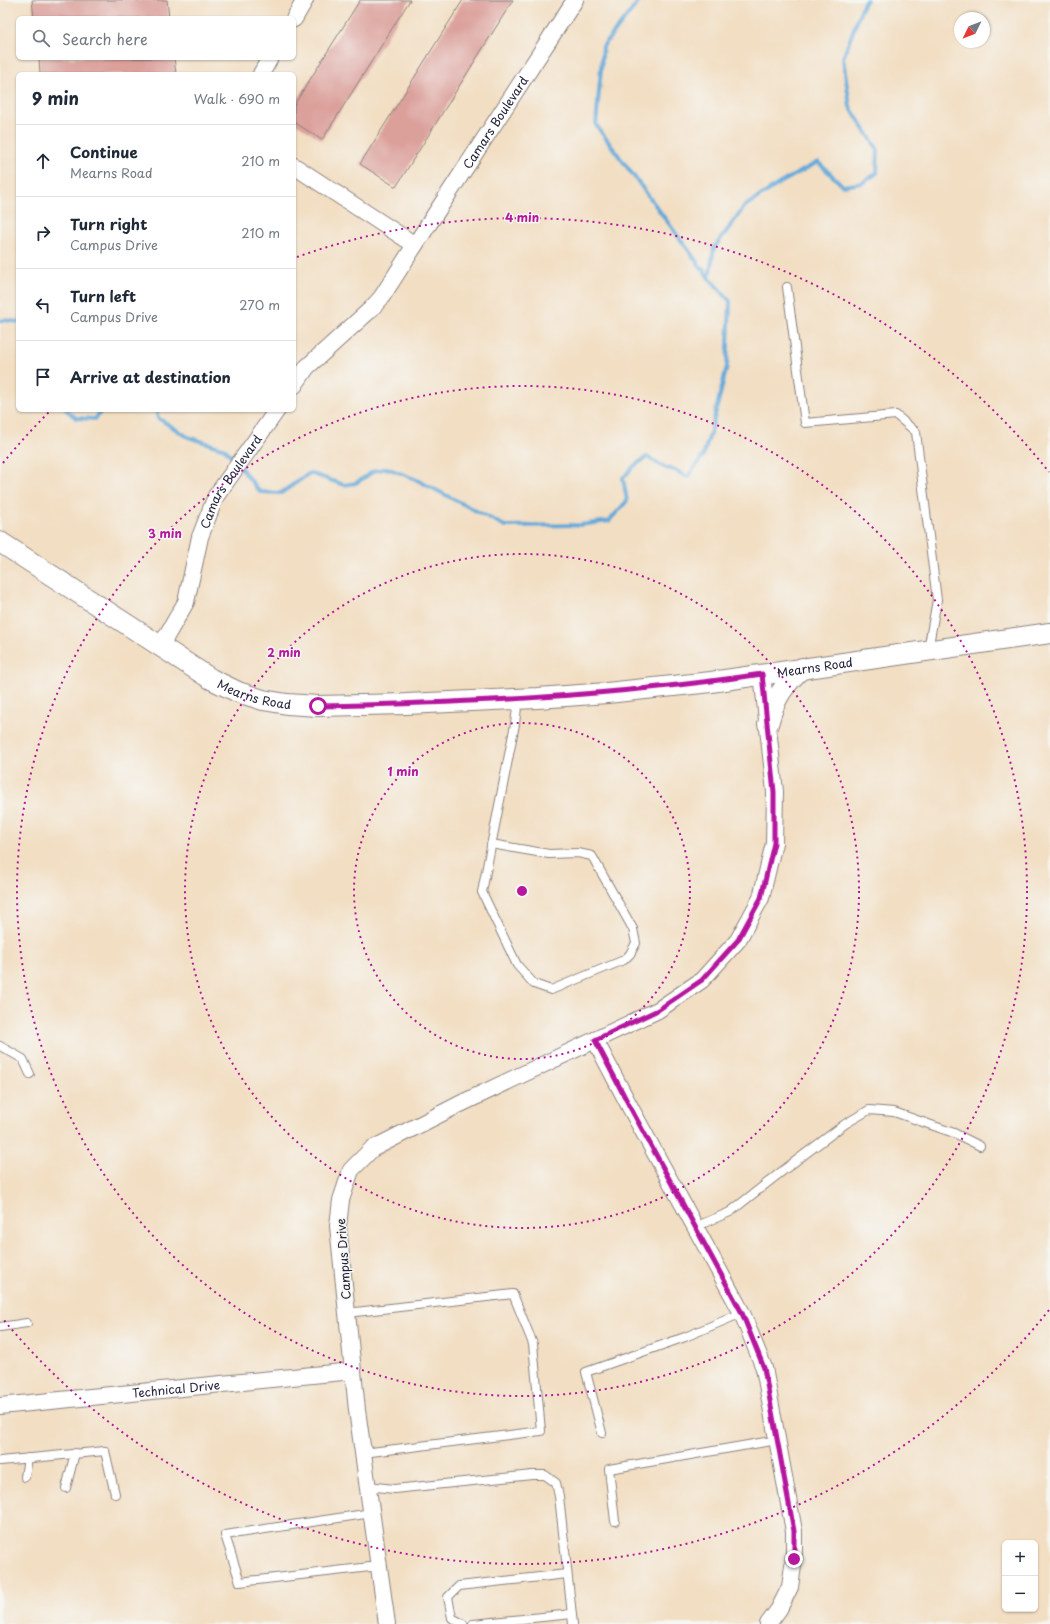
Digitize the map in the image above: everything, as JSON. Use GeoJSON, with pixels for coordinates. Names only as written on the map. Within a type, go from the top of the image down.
{"type":"FeatureCollection","features":[{"type":"Feature","properties":{"kind":"street"},"geometry":{"type":"LineString","coordinates":[[296,16],[305,0]]}},
{"type":"Feature","properties":{"kind":"street","name":"Camars Boulevard"},"geometry":{"type":"LineString","coordinates":[[296,383],[307,367],[370,310],[381,298],[575,0]]}},
{"type":"Feature","properties":{"kind":"street"},"geometry":{"type":"LineString","coordinates":[[262,72],[269,60]]}},
{"type":"Feature","properties":{"kind":"street"},"geometry":{"type":"LineString","coordinates":[[296,167],[415,245]]}},
{"type":"Feature","properties":{"kind":"street","name":"Camars Boulevard"},"geometry":{"type":"LineString","coordinates":[[160,647],[186,602],[200,537],[216,496],[275,413]]}},
{"type":"Feature","properties":{"kind":"street","name":"Mearns Road"},"geometry":{"type":"LineString","coordinates":[[0,542],[211,679],[238,692],[263,700],[287,704],[318,706],[406,704],[606,693],[712,682],[1050,633]]}},
{"type":"Feature","properties":{"kind":"street"},"geometry":{"type":"LineString","coordinates":[[768,724],[774,703],[782,689],[802,668]]}},
{"type":"Feature","properties":{"kind":"street","name":"Campus Drive"},"geometry":{"type":"LineString","coordinates":[[387,1624],[363,1453],[338,1226],[341,1200],[351,1170],[372,1149],[458,1105],[658,1010],[702,980],[738,940],[761,898],[774,843],[774,792],[762,674]]}},
{"type":"Feature","properties":{"kind":"street"},"geometry":{"type":"LineString","coordinates":[[595,1040],[742,1313],[764,1368],[794,1531],[794,1559],[790,1587],[779,1609],[768,1624]]}},
{"type":"Feature","properties":{"kind":"street","name":"Technical Drive"},"geometry":{"type":"LineString","coordinates":[[0,1406],[353,1371]]}},
{"type":"Feature","properties":{"kind":"lane"},"geometry":{"type":"LineString","coordinates":[[787,287],[804,423],[896,415],[916,432],[937,600],[928,650]]}},
{"type":"Feature","properties":{"kind":"lane"},"geometry":{"type":"LineString","coordinates":[[491,844],[549,854],[578,853],[592,856],[633,929],[636,943],[630,954],[624,960],[551,990],[534,984],[517,964],[482,892],[491,844],[515,724],[518,699]]}},
{"type":"Feature","properties":{"kind":"lane"},"geometry":{"type":"LineString","coordinates":[[0,1046],[23,1059],[30,1074]]}},
{"type":"Feature","properties":{"kind":"lane"},"geometry":{"type":"LineString","coordinates":[[696,1227],[730,1212],[833,1133],[869,1110],[894,1112],[954,1133],[980,1146]]}},
{"type":"Feature","properties":{"kind":"lane"},"geometry":{"type":"LineString","coordinates":[[347,1313],[513,1294],[533,1344],[541,1431],[363,1453]]}},
{"type":"Feature","properties":{"kind":"lane"},"geometry":{"type":"LineString","coordinates":[[602,1433],[586,1372],[685,1337],[742,1313]]}},
{"type":"Feature","properties":{"kind":"lane"},"geometry":{"type":"LineString","coordinates":[[0,1327],[27,1323]]}},
{"type":"Feature","properties":{"kind":"lane"},"geometry":{"type":"LineString","coordinates":[[615,1522],[609,1469],[777,1440]]}},
{"type":"Feature","properties":{"kind":"lane"},"geometry":{"type":"LineString","coordinates":[[0,1461],[105,1451],[115,1494]]}},
{"type":"Feature","properties":{"kind":"lane"},"geometry":{"type":"LineString","coordinates":[[66,1488],[75,1454]]}},
{"type":"Feature","properties":{"kind":"lane"},"geometry":{"type":"LineString","coordinates":[[24,1477],[28,1458]]}},
{"type":"Feature","properties":{"kind":"lane"},"geometry":{"type":"LineString","coordinates":[[368,1486],[394,1489],[532,1475],[545,1475],[556,1483],[573,1624]]}},
{"type":"Feature","properties":{"kind":"lane"},"geometry":{"type":"LineString","coordinates":[[372,1513],[225,1535],[240,1582],[379,1566]]}},
{"type":"Feature","properties":{"kind":"lane"},"geometry":{"type":"LineString","coordinates":[[463,1624],[452,1618],[448,1597],[459,1586],[567,1574]]}},
{"type":"Feature","properties":{"kind":"lane"},"geometry":{"type":"LineString","coordinates":[[473,1624],[572,1614]]}},
{"type":"Feature","properties":{"kind":"building"},"geometry":{"type":"Polygon","coordinates":[[[32,0],[167,0],[169,16],[34,16],[32,0]]]}},
{"type":"Feature","properties":{"kind":"building"},"geometry":{"type":"Polygon","coordinates":[[[360,0],[410,0],[322,140],[296,123],[296,102],[360,0]]]}},
{"type":"Feature","properties":{"kind":"building"},"geometry":{"type":"Polygon","coordinates":[[[463,0],[513,0],[396,187],[360,164],[463,0]]]}},
{"type":"Feature","properties":{"kind":"building"},"geometry":{"type":"Polygon","coordinates":[[[39,60],[174,60],[176,72],[40,72],[39,60]]]}},
{"type":"Feature","properties":{"kind":"waterway"},"geometry":{"type":"LineString","coordinates":[[240,467],[260,492],[281,493],[310,473],[344,485],[356,483],[374,471],[387,468],[415,479],[505,526],[580,525],[609,521],[627,501],[623,478],[634,466],[647,457],[666,468],[675,470],[687,477],[703,456],[711,431],[727,366],[730,301],[709,278],[596,125],[603,46],[640,0]]}},
{"type":"Feature","properties":{"kind":"waterway"},"geometry":{"type":"LineString","coordinates":[[709,278],[714,248],[745,206],[780,183],[818,162],[843,186],[862,183],[877,173],[878,150],[850,107],[843,58],[864,2],[867,0]]}},
{"type":"Feature","properties":{"kind":"waterway"},"geometry":{"type":"LineString","coordinates":[[0,321],[5,320],[16,322]]}},
{"type":"Feature","properties":{"kind":"waterway"},"geometry":{"type":"LineString","coordinates":[[68,412],[76,418],[95,419],[100,412]]}},
{"type":"Feature","properties":{"kind":"waterway"},"geometry":{"type":"LineString","coordinates":[[156,412],[158,418],[188,437],[225,449],[236,462]]}},
{"type":"Feature","properties":{"kind":"route"},"geometry":{"type":"LineString","coordinates":[[318,706],[538,698],[606,693],[712,682],[762,674],[774,792],[774,843],[761,898],[738,940],[702,980],[658,1010],[595,1040],[742,1313],[764,1368],[794,1531],[794,1559]]}}]}
